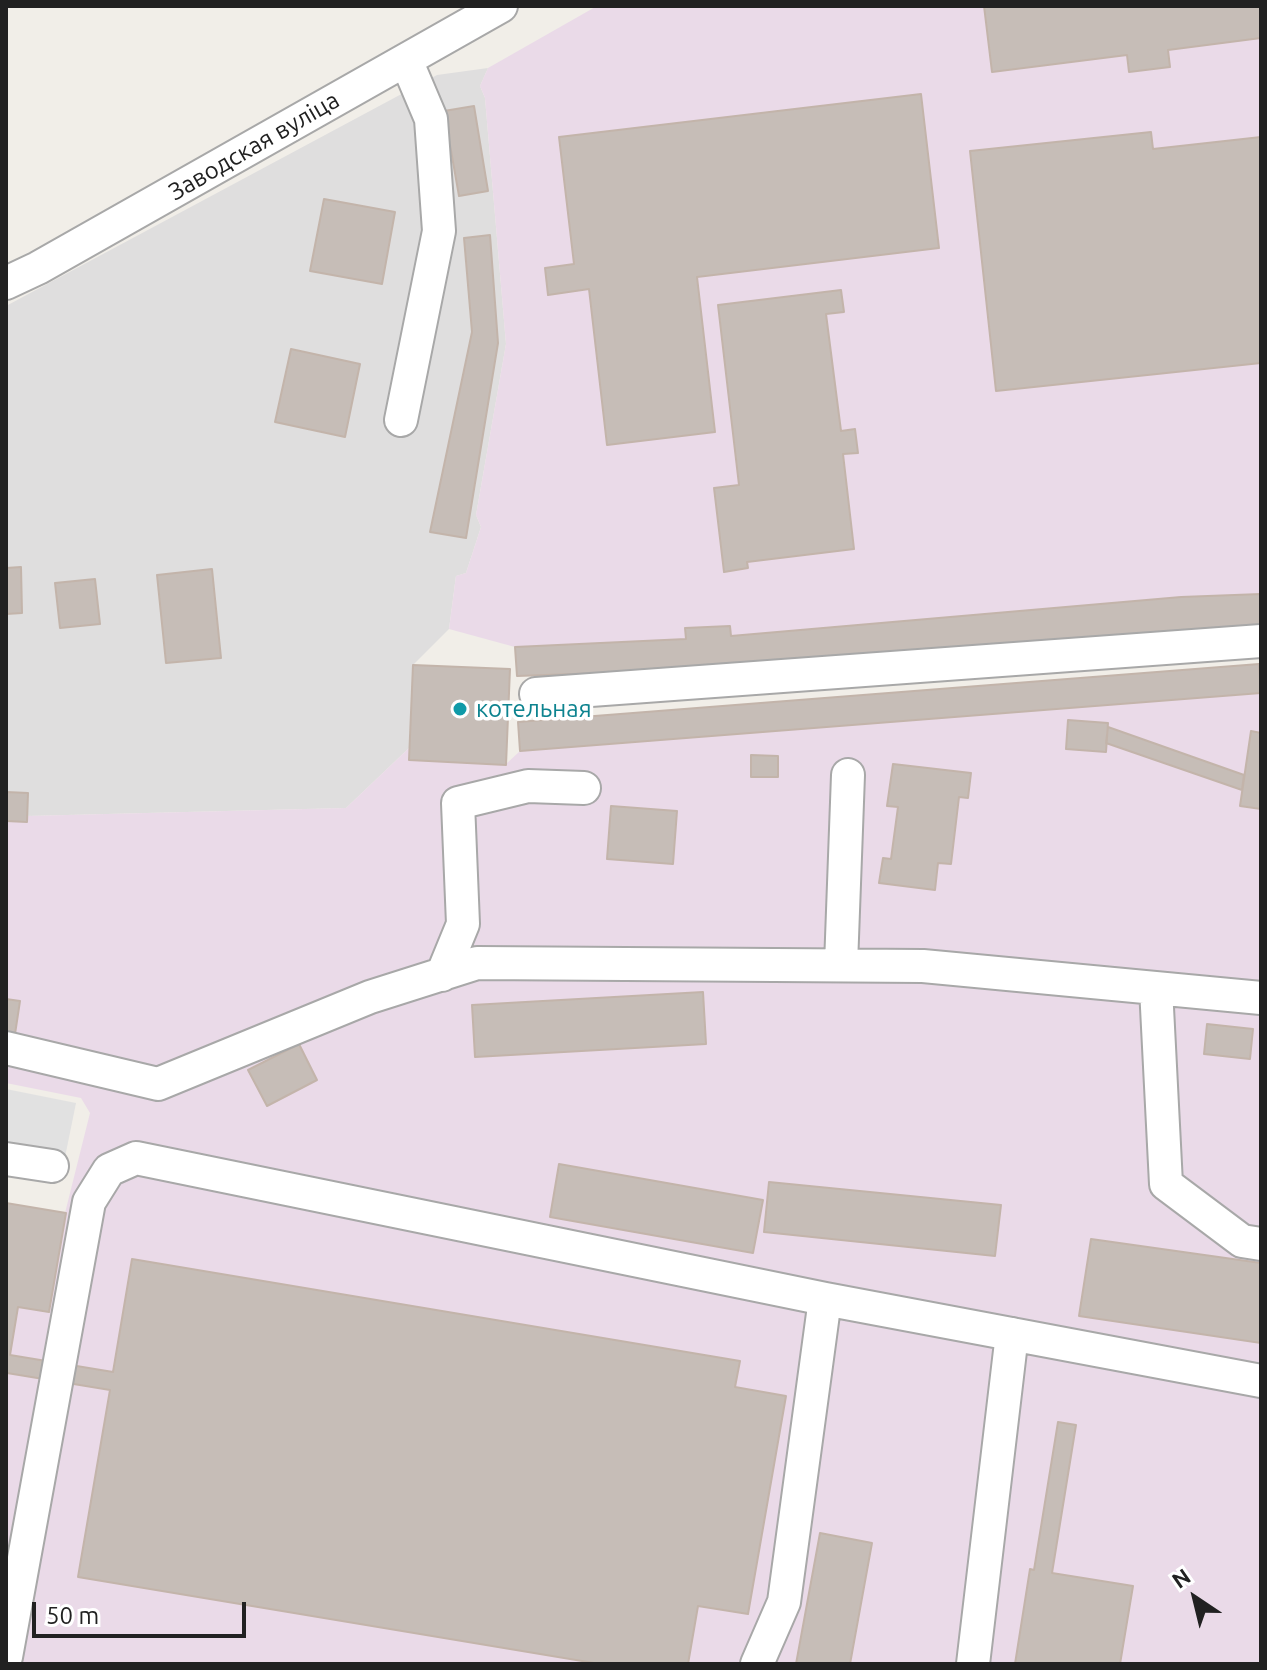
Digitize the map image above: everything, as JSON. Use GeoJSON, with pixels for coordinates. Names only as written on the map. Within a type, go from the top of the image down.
{"type":"FeatureCollection","features":[{"type":"Feature","properties":{"kind":"street","name":"Заводская вуліца"},"geometry":{"type":"LineString","coordinates":[[6,283],[38,268],[501,6]]}},
{"type":"Feature","properties":{"kind":"street"},"geometry":{"type":"LineString","coordinates":[[401,420],[439,231],[431,119],[406,60]]}},
{"type":"Feature","properties":{"kind":"street"},"geometry":{"type":"LineString","coordinates":[[536,694],[1261,641]]}},
{"type":"Feature","properties":{"kind":"street"},"geometry":{"type":"LineString","coordinates":[[841,965],[848,775]]}},
{"type":"Feature","properties":{"kind":"street"},"geometry":{"type":"LineString","coordinates":[[442,975],[463,924],[458,803],[528,786],[584,788]]}},
{"type":"Feature","properties":{"kind":"street"},"geometry":{"type":"LineString","coordinates":[[6,1048],[158,1084],[370,997],[477,963],[923,966],[1261,998]]}},
{"type":"Feature","properties":{"kind":"street"},"geometry":{"type":"LineString","coordinates":[[1156,988],[1166,1184],[1242,1241],[1261,1244]]}},
{"type":"Feature","properties":{"kind":"street"},"geometry":{"type":"LineString","coordinates":[[6,1657],[89,1202],[109,1170],[136,1158],[825,1299],[1261,1381]]}},
{"type":"Feature","properties":{"kind":"street"},"geometry":{"type":"LineString","coordinates":[[6,1159],[52,1166]]}},
{"type":"Feature","properties":{"kind":"street"},"geometry":{"type":"LineString","coordinates":[[757,1664],[784,1602],[825,1299]]}},
{"type":"Feature","properties":{"kind":"street"},"geometry":{"type":"LineString","coordinates":[[973,1664],[1012,1334]]}},
{"type":"Feature","properties":{"kind":"shaded area"},"geometry":{"type":"Polygon","coordinates":[[[597,6],[1261,6],[1261,594],[1181,597],[731,636],[730,626],[685,629],[686,639],[515,647],[449,629],[456,576],[466,573],[481,527],[476,515],[506,344],[485,98],[480,86],[488,68],[597,6]]]}},
{"type":"Feature","properties":{"kind":"shaded area"},"geometry":{"type":"Polygon","coordinates":[[[488,68],[480,86],[485,98],[506,344],[476,515],[481,527],[466,573],[456,576],[449,629],[413,665],[409,748],[346,808],[28,816],[27,822],[6,821],[6,306],[437,75],[488,68]]]}},
{"type":"Feature","properties":{"kind":"shaded area"},"geometry":{"type":"Polygon","coordinates":[[[1261,693],[1261,1664],[6,1664],[6,1203],[65,1213],[90,1113],[81,1098],[6,1083],[6,821],[27,822],[27,816],[346,808],[409,748],[409,760],[505,765],[520,751],[1261,693]]]}},
{"type":"Feature","properties":{"kind":"shaded area"},"geometry":{"type":"Polygon","coordinates":[[[6,1089],[76,1103],[63,1167],[6,1156],[6,1089]]]}},
{"type":"Feature","properties":{"kind":"building"},"geometry":{"type":"Polygon","coordinates":[[[984,6],[1261,6],[1261,38],[1168,50],[1170,67],[1129,72],[1127,55],[992,72],[984,6]]]}},
{"type":"Feature","properties":{"kind":"building"},"geometry":{"type":"Polygon","coordinates":[[[921,94],[939,248],[697,277],[715,432],[607,445],[589,289],[548,295],[545,268],[574,264],[559,137],[921,94]]]}},
{"type":"Feature","properties":{"kind":"building"},"geometry":{"type":"Polygon","coordinates":[[[474,106],[488,191],[459,196],[444,111],[474,106]]]}},
{"type":"Feature","properties":{"kind":"building"},"geometry":{"type":"Polygon","coordinates":[[[1151,132],[1153,149],[1261,137],[1261,363],[996,391],[970,151],[1151,132]]]}},
{"type":"Feature","properties":{"kind":"building"},"geometry":{"type":"Polygon","coordinates":[[[324,199],[395,212],[382,284],[310,271],[324,199]]]}},
{"type":"Feature","properties":{"kind":"building"},"geometry":{"type":"Polygon","coordinates":[[[490,235],[498,343],[466,538],[430,532],[472,332],[464,238],[490,235]]]}},
{"type":"Feature","properties":{"kind":"building"},"geometry":{"type":"Polygon","coordinates":[[[841,290],[844,312],[826,314],[841,431],[855,429],[858,453],[843,454],[854,549],[747,562],[748,568],[724,572],[714,488],[739,485],[718,305],[841,290]]]}},
{"type":"Feature","properties":{"kind":"building"},"geometry":{"type":"Polygon","coordinates":[[[291,349],[360,364],[345,437],[275,422],[291,349]]]}},
{"type":"Feature","properties":{"kind":"building"},"geometry":{"type":"Polygon","coordinates":[[[21,567],[22,613],[6,614],[6,568],[21,567]]]}},
{"type":"Feature","properties":{"kind":"building"},"geometry":{"type":"Polygon","coordinates":[[[212,569],[221,658],[166,663],[157,575],[212,569]]]}},
{"type":"Feature","properties":{"kind":"building"},"geometry":{"type":"Polygon","coordinates":[[[95,579],[100,624],[60,628],[55,583],[95,579]]]}},
{"type":"Feature","properties":{"kind":"building"},"geometry":{"type":"Polygon","coordinates":[[[1261,594],[1261,626],[685,670],[517,676],[515,647],[686,639],[685,628],[730,626],[731,636],[1181,597],[1261,594]]]}},
{"type":"Feature","properties":{"kind":"building"},"geometry":{"type":"Polygon","coordinates":[[[1259,664],[1261,693],[520,751],[518,722],[1259,664]]]}},
{"type":"Feature","properties":{"kind":"building","name":"котельная"},"geometry":{"type":"Polygon","coordinates":[[[413,665],[510,669],[506,765],[409,760],[413,665]]]}},
{"type":"Feature","properties":{"kind":"building"},"geometry":{"type":"Polygon","coordinates":[[[1068,720],[1108,723],[1106,752],[1066,749],[1068,720]]]}},
{"type":"Feature","properties":{"kind":"building"},"geometry":{"type":"Polygon","coordinates":[[[1108,727],[1244,775],[1242,790],[1106,743],[1108,727]]]}},
{"type":"Feature","properties":{"kind":"building"},"geometry":{"type":"Polygon","coordinates":[[[1251,731],[1261,733],[1261,809],[1240,806],[1251,731]]]}},
{"type":"Feature","properties":{"kind":"building"},"geometry":{"type":"Polygon","coordinates":[[[751,755],[778,756],[778,777],[751,777],[751,755]]]}},
{"type":"Feature","properties":{"kind":"building"},"geometry":{"type":"Polygon","coordinates":[[[893,764],[971,773],[968,798],[959,797],[951,864],[938,863],[935,890],[879,883],[883,858],[891,859],[898,807],[887,806],[893,764]]]}},
{"type":"Feature","properties":{"kind":"building"},"geometry":{"type":"Polygon","coordinates":[[[6,792],[28,793],[27,822],[6,821],[6,792]]]}},
{"type":"Feature","properties":{"kind":"building"},"geometry":{"type":"Polygon","coordinates":[[[611,806],[677,811],[673,864],[607,859],[611,806]]]}},
{"type":"Feature","properties":{"kind":"building"},"geometry":{"type":"Polygon","coordinates":[[[703,992],[706,1044],[475,1057],[472,1005],[703,992]]]}},
{"type":"Feature","properties":{"kind":"building"},"geometry":{"type":"Polygon","coordinates":[[[6,999],[20,1001],[15,1034],[6,1032],[6,999]]]}},
{"type":"Feature","properties":{"kind":"building"},"geometry":{"type":"Polygon","coordinates":[[[1207,1024],[1253,1029],[1250,1059],[1204,1054],[1207,1024]]]}},
{"type":"Feature","properties":{"kind":"building"},"geometry":{"type":"Polygon","coordinates":[[[299,1044],[317,1080],[267,1106],[248,1070],[299,1044]]]}},
{"type":"Feature","properties":{"kind":"building"},"geometry":{"type":"Polygon","coordinates":[[[559,1164],[763,1200],[753,1253],[550,1217],[559,1164]]]}},
{"type":"Feature","properties":{"kind":"building"},"geometry":{"type":"Polygon","coordinates":[[[769,1182],[1001,1205],[995,1256],[764,1232],[769,1182]]]}},
{"type":"Feature","properties":{"kind":"building"},"geometry":{"type":"Polygon","coordinates":[[[6,1203],[66,1213],[49,1312],[18,1307],[10,1355],[113,1372],[132,1259],[740,1361],[735,1387],[786,1396],[748,1614],[698,1606],[688,1664],[600,1664],[78,1577],[110,1390],[7,1373],[6,1377],[6,1203]]]}},
{"type":"Feature","properties":{"kind":"building"},"geometry":{"type":"Polygon","coordinates":[[[1091,1239],[1261,1263],[1261,1343],[1079,1316],[1091,1239]]]}},
{"type":"Feature","properties":{"kind":"building"},"geometry":{"type":"Polygon","coordinates":[[[1058,1422],[1076,1425],[1052,1573],[1133,1586],[1120,1664],[1015,1664],[1058,1422]]]}},
{"type":"Feature","properties":{"kind":"building"},"geometry":{"type":"Polygon","coordinates":[[[820,1533],[872,1543],[850,1664],[796,1664],[820,1533]]]}},
{"type":"Feature","properties":{"kind":"place","name":"котельная"},"geometry":{"type":"Point","coordinates":[460,709]}}]}
